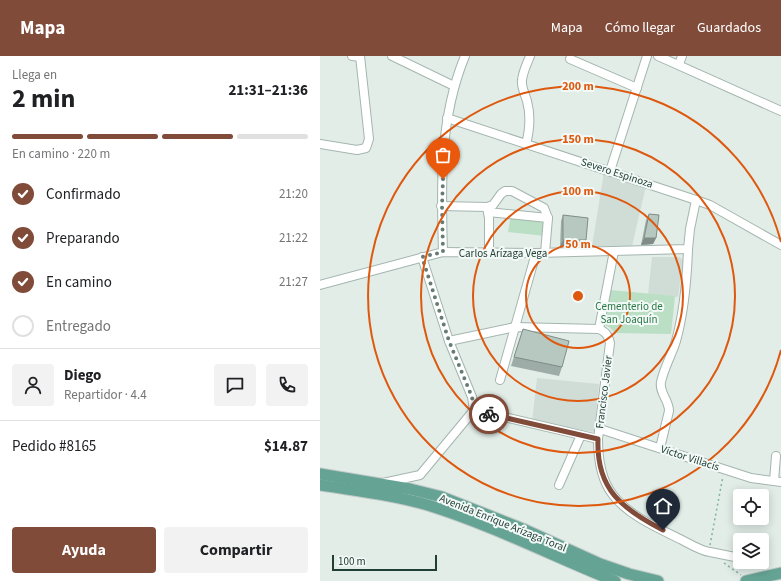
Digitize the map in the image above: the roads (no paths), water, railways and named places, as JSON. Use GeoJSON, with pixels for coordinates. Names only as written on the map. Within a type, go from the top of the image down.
{"type":"FeatureCollection","features":[{"type":"Feature","properties":{"kind":"main road","name":"Avenida Enrique Arízaga Toral"},"geometry":{"type":"LineString","coordinates":[[320,474],[410,489],[442,497],[523,529],[600,564],[629,574],[658,581]]}},
{"type":"Feature","properties":{"kind":"main road","name":"Avenida Enrique Arízaga Toral"},"geometry":{"type":"LineString","coordinates":[[320,485],[409,500],[432,506],[502,533],[615,581]]}},
{"type":"Feature","properties":{"kind":"main road"},"geometry":{"type":"LineString","coordinates":[[747,581],[781,572]]}},
{"type":"Feature","properties":{"kind":"street"},"geometry":{"type":"LineString","coordinates":[[320,144],[357,150],[366,148],[368,144],[370,139],[358,56]]}},
{"type":"Feature","properties":{"kind":"street"},"geometry":{"type":"LineString","coordinates":[[392,56],[454,86]]}},
{"type":"Feature","properties":{"kind":"street"},"geometry":{"type":"LineString","coordinates":[[443,252],[442,206],[444,142],[447,118],[454,86],[465,56]]}},
{"type":"Feature","properties":{"kind":"street"},"geometry":{"type":"LineString","coordinates":[[526,144],[530,124],[522,80],[530,56]]}},
{"type":"Feature","properties":{"kind":"street"},"geometry":{"type":"LineString","coordinates":[[610,171],[647,56]]}},
{"type":"Feature","properties":{"kind":"street"},"geometry":{"type":"LineString","coordinates":[[658,56],[679,64],[781,111]]}},
{"type":"Feature","properties":{"kind":"street"},"geometry":{"type":"LineString","coordinates":[[679,64],[682,56]]}},
{"type":"Feature","properties":{"kind":"street"},"geometry":{"type":"LineString","coordinates":[[570,58],[637,88]]}},
{"type":"Feature","properties":{"kind":"street","name":"Severo Espinoza"},"geometry":{"type":"LineString","coordinates":[[447,118],[710,205],[780,245]]}},
{"type":"Feature","properties":{"kind":"street"},"geometry":{"type":"LineString","coordinates":[[488,209],[501,194],[505,191],[512,191],[544,208],[548,218],[540,253],[515,327],[500,380]]}},
{"type":"Feature","properties":{"kind":"street"},"geometry":{"type":"LineString","coordinates":[[660,448],[669,410],[669,406],[662,394],[662,381],[676,340],[682,312],[688,264],[690,229],[696,200]]}},
{"type":"Feature","properties":{"kind":"street"},"geometry":{"type":"LineString","coordinates":[[442,206],[488,209],[548,218]]}},
{"type":"Feature","properties":{"kind":"street"},"geometry":{"type":"LineString","coordinates":[[488,209],[489,253]]}},
{"type":"Feature","properties":{"kind":"street","name":"Carlos Arízaga Vega"},"geometry":{"type":"LineString","coordinates":[[320,285],[443,252],[540,253],[688,249]]}},
{"type":"Feature","properties":{"kind":"street"},"geometry":{"type":"LineString","coordinates":[[449,341],[515,327],[599,329],[614,251]]}},
{"type":"Feature","properties":{"kind":"street"},"geometry":{"type":"LineString","coordinates":[[378,484],[420,475],[474,410],[472,397],[449,341],[422,257]]}},
{"type":"Feature","properties":{"kind":"street","name":"Francisco Javier"},"geometry":{"type":"LineString","coordinates":[[599,329],[609,336],[610,343],[598,439],[598,452],[600,464],[612,494],[623,506],[649,523],[709,552],[733,557]]}},
{"type":"Feature","properties":{"kind":"street"},"geometry":{"type":"LineString","coordinates":[[474,410],[598,439]]}},
{"type":"Feature","properties":{"kind":"street","name":"Víctor Villacís"},"geometry":{"type":"LineString","coordinates":[[600,429],[751,478],[777,482]]}},
{"type":"Feature","properties":{"kind":"street"},"geometry":{"type":"LineString","coordinates":[[559,485],[581,435]]}},
{"type":"Feature","properties":{"kind":"street"},"geometry":{"type":"LineString","coordinates":[[776,456],[777,482]]}},
{"type":"Feature","properties":{"kind":"park label","name":"Cementerio de San Joaquín"},"geometry":{"type":"Point","coordinates":[629,312]}}]}
